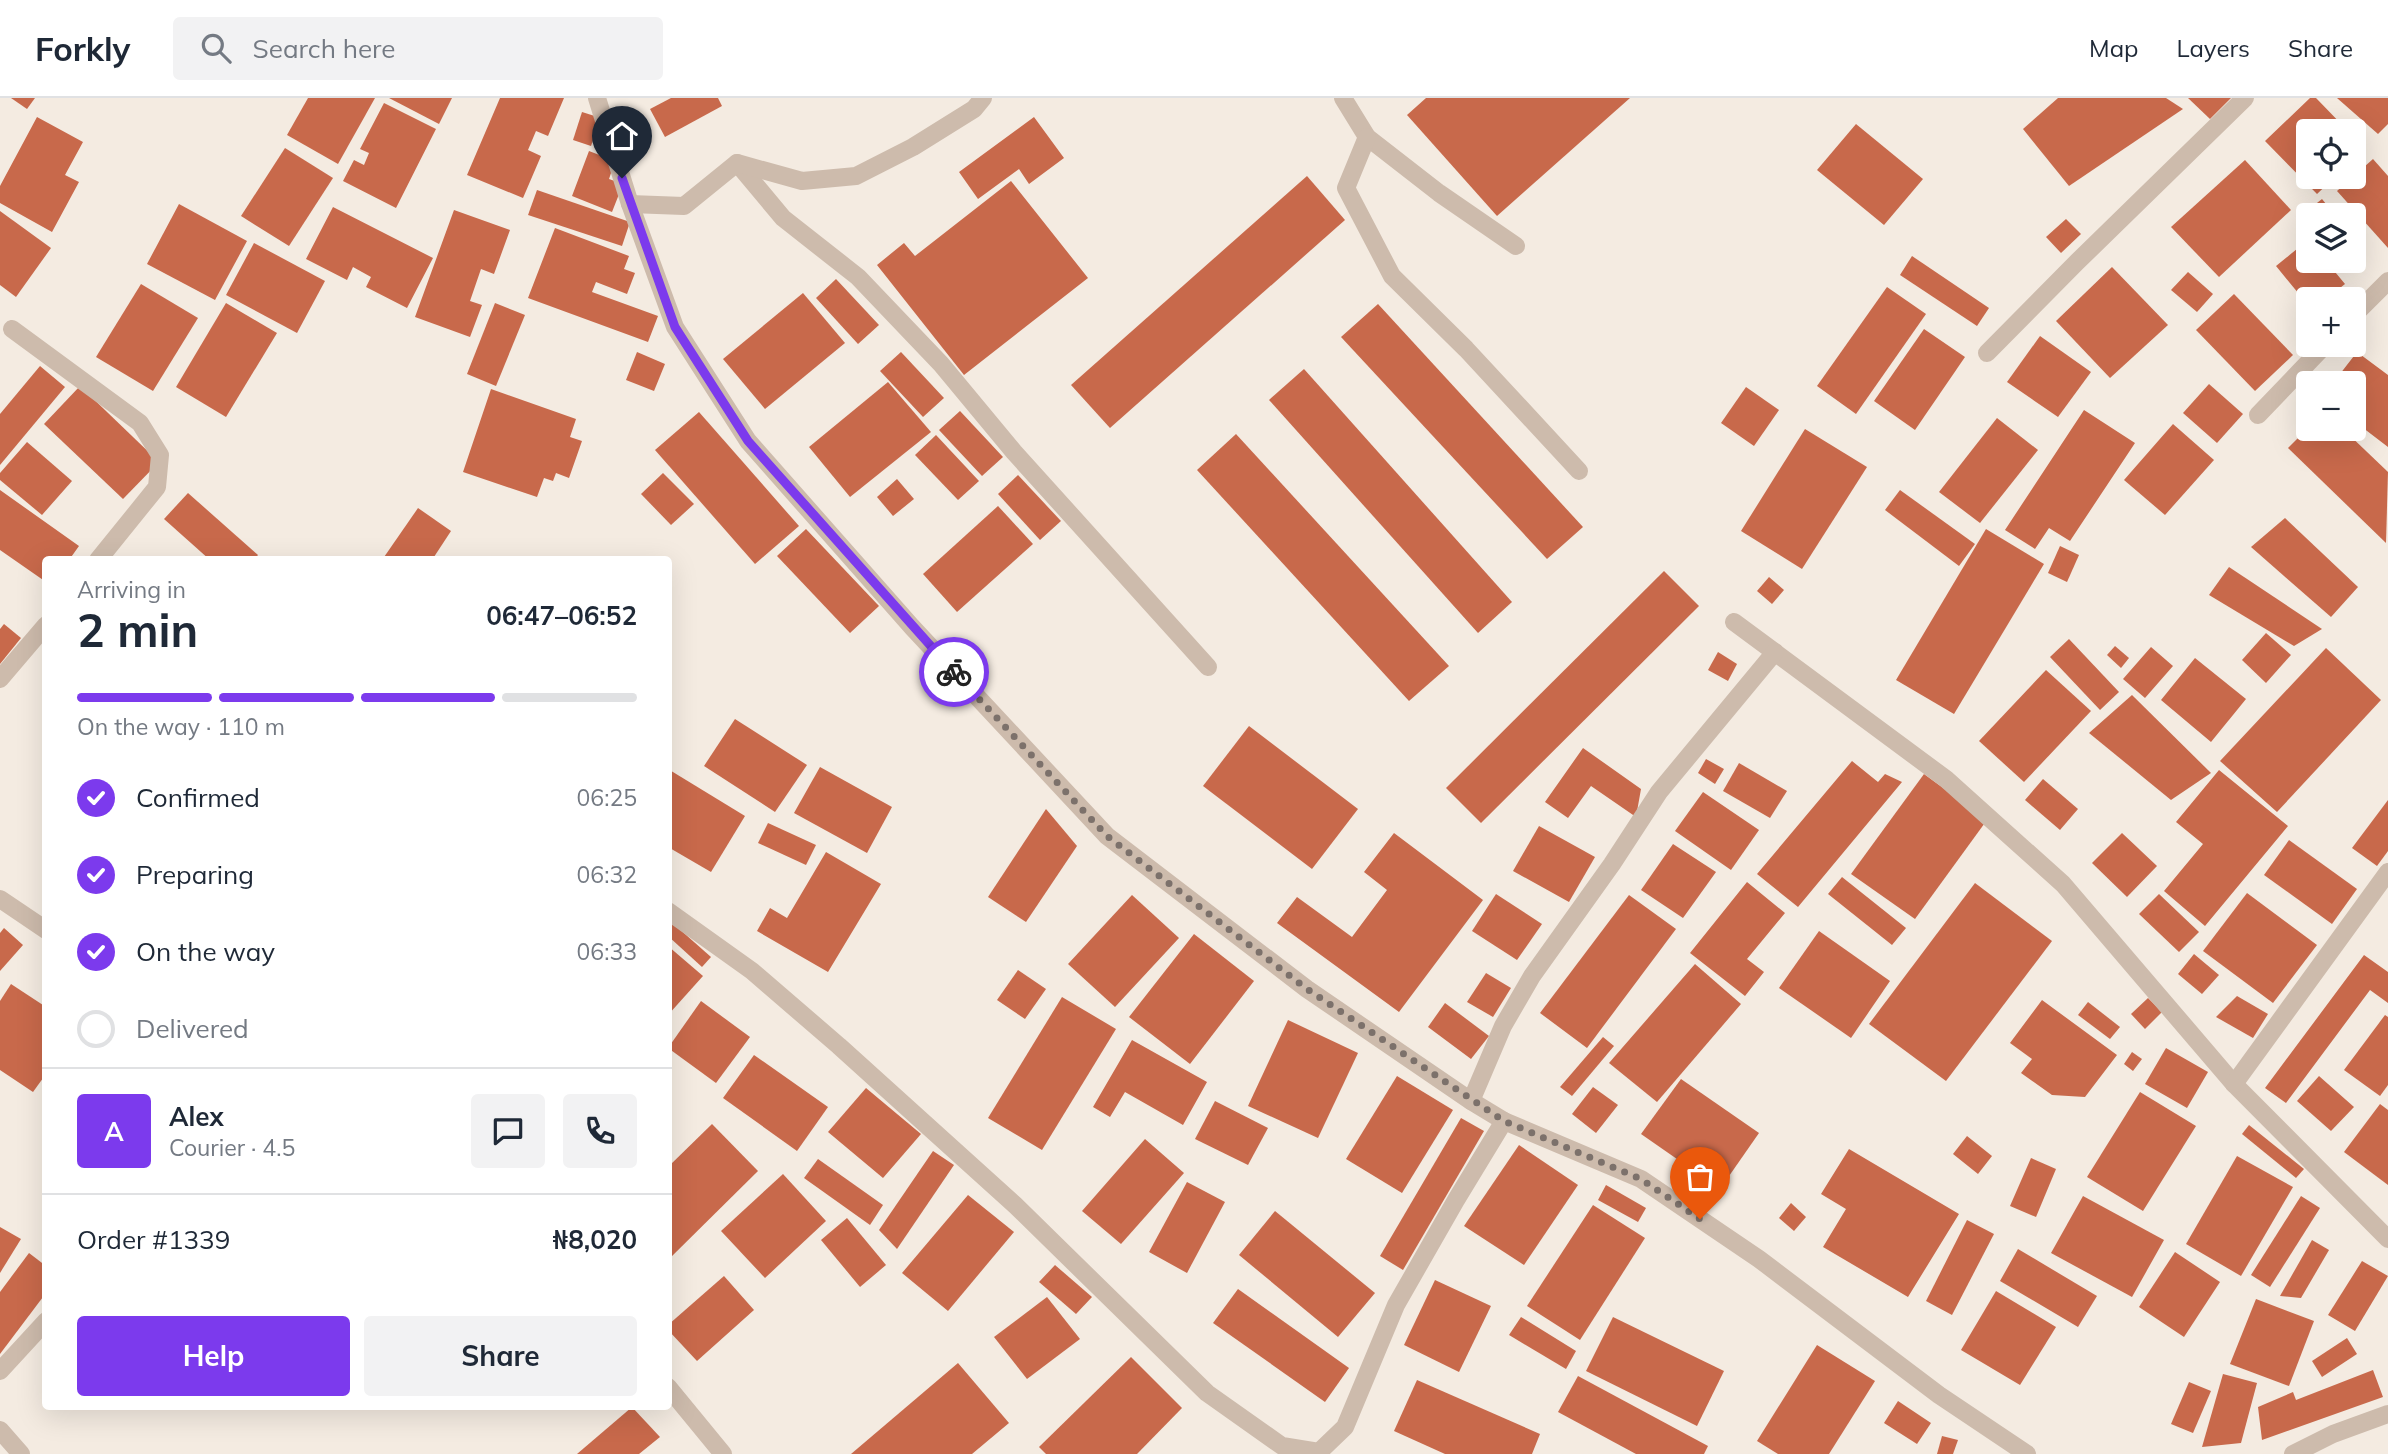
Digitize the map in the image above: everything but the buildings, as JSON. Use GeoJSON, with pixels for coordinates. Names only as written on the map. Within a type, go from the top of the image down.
{"type":"FeatureCollection","features":[{"type":"Feature","properties":{"kind":"street"},"geometry":{"type":"LineString","coordinates":[[597,98],[630,204],[675,327],[748,441],[912,627],[1107,836],[1307,989],[1471,1101],[1504,1121],[1641,1179],[1759,1259],[1939,1395],[2027,1454]]}},
{"type":"Feature","properties":{"kind":"street"},"geometry":{"type":"LineString","coordinates":[[737,163],[802,181],[856,176],[913,147],[974,109],[983,98]]}},
{"type":"Feature","properties":{"kind":"street"},"geometry":{"type":"LineString","coordinates":[[1343,98],[1367,137],[1439,193],[1516,246]]}},
{"type":"Feature","properties":{"kind":"street"},"geometry":{"type":"LineString","coordinates":[[1987,353],[2076,262],[2245,98]]}},
{"type":"Feature","properties":{"kind":"street"},"geometry":{"type":"LineString","coordinates":[[1367,137],[1346,188],[1392,276],[1466,349],[1579,471]]}},
{"type":"Feature","properties":{"kind":"street"},"geometry":{"type":"LineString","coordinates":[[630,204],[684,206],[737,163]]}},
{"type":"Feature","properties":{"kind":"street"},"geometry":{"type":"LineString","coordinates":[[737,163],[783,218],[859,277],[941,364],[1014,452],[1208,667]]}},
{"type":"Feature","properties":{"kind":"street"},"geometry":{"type":"LineString","coordinates":[[2366,303],[2388,281]]}},
{"type":"Feature","properties":{"kind":"street"},"geometry":{"type":"LineString","coordinates":[[12,330],[140,423],[160,455],[157,487],[101,556]]}},
{"type":"Feature","properties":{"kind":"street"},"geometry":{"type":"LineString","coordinates":[[2258,415],[2314,357]]}},
{"type":"Feature","properties":{"kind":"street"},"geometry":{"type":"LineString","coordinates":[[1734,622],[1946,779],[2063,884],[2234,1084],[2388,1239]]}},
{"type":"Feature","properties":{"kind":"street"},"geometry":{"type":"LineString","coordinates":[[0,679],[42,630]]}},
{"type":"Feature","properties":{"kind":"street"},"geometry":{"type":"LineString","coordinates":[[1471,1101],[1503,1026],[1532,976],[1612,864],[1658,792],[1775,652]]}},
{"type":"Feature","properties":{"kind":"street"},"geometry":{"type":"LineString","coordinates":[[2234,1084],[2388,873]]}},
{"type":"Feature","properties":{"kind":"street"},"geometry":{"type":"LineString","coordinates":[[0,899],[42,927]]}},
{"type":"Feature","properties":{"kind":"street"},"geometry":{"type":"LineString","coordinates":[[672,914],[752,971],[839,1046],[1014,1205],[1207,1393],[1282,1446],[1319,1453],[1345,1427],[1396,1305],[1504,1121]]}},
{"type":"Feature","properties":{"kind":"street"},"geometry":{"type":"LineString","coordinates":[[0,1371],[42,1325]]}},
{"type":"Feature","properties":{"kind":"street"},"geometry":{"type":"LineString","coordinates":[[672,1392],[723,1454]]}},
{"type":"Feature","properties":{"kind":"street"},"geometry":{"type":"LineString","coordinates":[[2293,1454],[2333,1434],[2388,1414]]}},
{"type":"Feature","properties":{"kind":"street"},"geometry":{"type":"LineString","coordinates":[[0,1430],[21,1454]]}},
{"type":"Feature","properties":{"kind":"way so far"},"geometry":{"type":"LineString","coordinates":[[954,672],[1107,836],[1307,989],[1504,1121],[1641,1179],[1700,1219]]}},
{"type":"Feature","properties":{"kind":"route"},"geometry":{"type":"LineString","coordinates":[[622,178],[675,327],[748,441],[954,672]]}}]}
